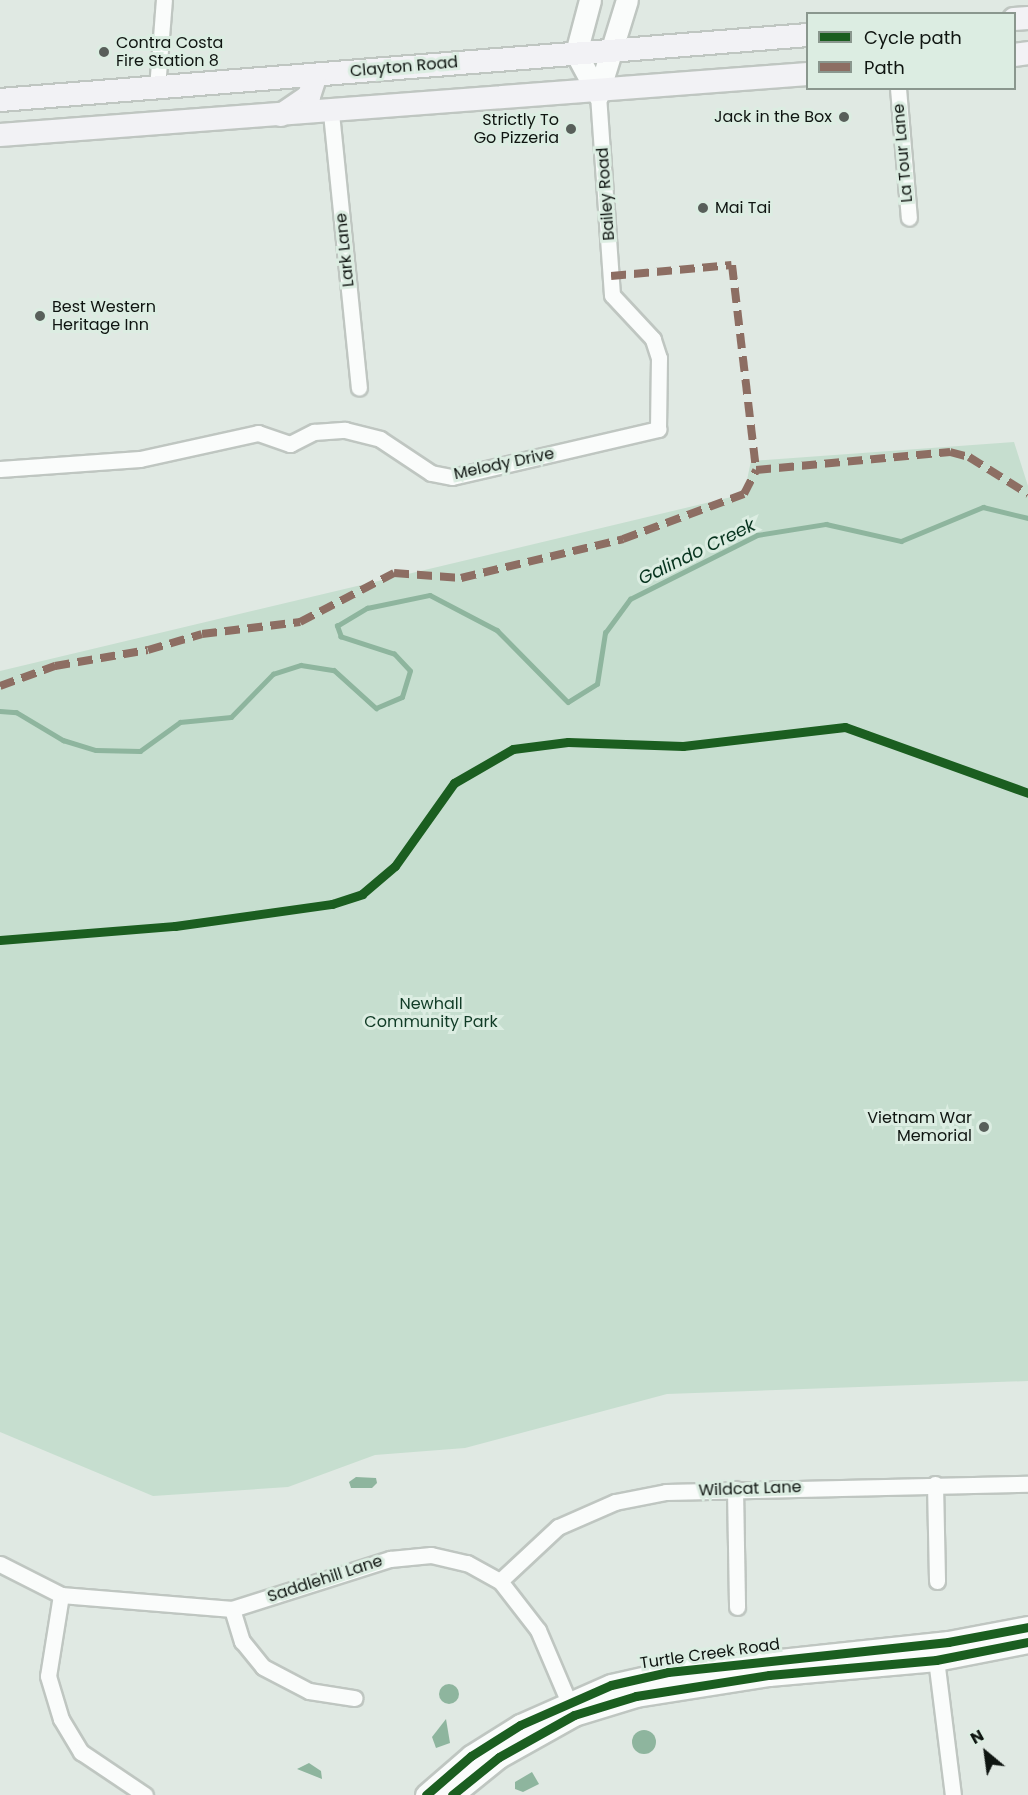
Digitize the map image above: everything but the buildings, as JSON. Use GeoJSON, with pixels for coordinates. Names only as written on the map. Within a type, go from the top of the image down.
{"type":"FeatureCollection","features":[{"type":"Feature","properties":{"kind":"main road","name":"Clayton Road"},"geometry":{"type":"LineString","coordinates":[[0,100],[806,35]]}},
{"type":"Feature","properties":{"kind":"main road"},"geometry":{"type":"LineString","coordinates":[[0,135],[598,94],[806,74]]}},
{"type":"Feature","properties":{"kind":"main road"},"geometry":{"type":"LineString","coordinates":[[279,116],[309,96],[316,75]]}},
{"type":"Feature","properties":{"kind":"main road"},"geometry":{"type":"LineString","coordinates":[[157,88],[157,124]]}},
{"type":"Feature","properties":{"kind":"street"},"geometry":{"type":"LineString","coordinates":[[157,88],[164,0]]}},
{"type":"Feature","properties":{"kind":"street"},"geometry":{"type":"LineString","coordinates":[[576,53],[590,0]]}},
{"type":"Feature","properties":{"kind":"street","name":"Bailey Road"},"geometry":{"type":"LineString","coordinates":[[612,295],[598,94],[614,50],[627,0]]}},
{"type":"Feature","properties":{"kind":"street","name":"Bailey Road"},"geometry":{"type":"LineString","coordinates":[[576,53],[598,94]]}},
{"type":"Feature","properties":{"kind":"street","name":"La Tour Lane"},"geometry":{"type":"LineString","coordinates":[[898,90],[909,218]]}},
{"type":"Feature","properties":{"kind":"street","name":"Lark Lane"},"geometry":{"type":"LineString","coordinates":[[331,113],[359,388]]}},
{"type":"Feature","properties":{"kind":"street","name":"Melody Drive"},"geometry":{"type":"LineString","coordinates":[[0,469],[140,459],[258,433],[290,444],[314,432],[345,430],[381,438],[431,473],[452,477],[658,429],[659,358],[653,339],[612,295]]}},
{"type":"Feature","properties":{"kind":"street"},"geometry":{"type":"LineString","coordinates":[[935,1484],[937,1581]]}},
{"type":"Feature","properties":{"kind":"street","name":"Wildcat Lane"},"geometry":{"type":"LineString","coordinates":[[500,1581],[558,1527],[615,1502],[666,1492],[935,1484],[1028,1484]]}},
{"type":"Feature","properties":{"kind":"street"},"geometry":{"type":"LineString","coordinates":[[735,1490],[737,1606]]}},
{"type":"Feature","properties":{"kind":"street","name":"Saddlehill Lane"},"geometry":{"type":"LineString","coordinates":[[0,1564],[61,1595],[232,1610],[390,1559],[440,1557],[467,1563],[500,1581],[538,1630],[571,1708]]}},
{"type":"Feature","properties":{"kind":"street"},"geometry":{"type":"LineString","coordinates":[[61,1595],[48,1676],[61,1719],[81,1752],[145,1795]]}},
{"type":"Feature","properties":{"kind":"street"},"geometry":{"type":"LineString","coordinates":[[232,1610],[242,1641],[263,1667],[309,1691],[354,1698]]}},
{"type":"Feature","properties":{"kind":"street","name":"Turtle Creek Road"},"geometry":{"type":"LineString","coordinates":[[935,1651],[1028,1627]]}},
{"type":"Feature","properties":{"kind":"street","name":"Turtle Creek Road"},"geometry":{"type":"LineString","coordinates":[[426,1795],[471,1756],[571,1708],[935,1651],[1028,1642]]}},
{"type":"Feature","properties":{"kind":"street"},"geometry":{"type":"LineString","coordinates":[[935,1651],[953,1795]]}},
{"type":"Feature","properties":{"kind":"street","name":"Turtle Creek Road"},"geometry":{"type":"LineString","coordinates":[[452,1795],[499,1757],[571,1708]]}},
{"type":"Feature","properties":{"kind":"green space","name":"Newhall Community Park"},"geometry":{"type":"Polygon","coordinates":[[[1014,442],[1028,486],[1028,1381],[667,1394],[465,1448],[375,1455],[288,1487],[153,1496],[0,1432],[0,671],[744,494],[751,461],[1014,442]]]}},
{"type":"Feature","properties":{"kind":"shaded area"},"geometry":{"type":"Polygon","coordinates":[[[356,1477],[376,1478],[377,1483],[372,1488],[351,1488],[349,1482],[356,1477]]]}},
{"type":"Feature","properties":{"kind":"shaded area"},"geometry":{"type":"Polygon","coordinates":[[[449,1684],[456,1687],[459,1694],[456,1701],[449,1704],[442,1701],[439,1694],[442,1687],[449,1684]]]}},
{"type":"Feature","properties":{"kind":"shaded area"},"geometry":{"type":"Polygon","coordinates":[[[446,1719],[450,1743],[436,1748],[432,1737],[446,1719]]]}},
{"type":"Feature","properties":{"kind":"shaded area"},"geometry":{"type":"Polygon","coordinates":[[[644,1730],[653,1733],[656,1742],[653,1751],[644,1754],[635,1751],[632,1742],[635,1733],[644,1730]]]}},
{"type":"Feature","properties":{"kind":"shaded area"},"geometry":{"type":"Polygon","coordinates":[[[309,1763],[321,1771],[322,1779],[297,1769],[309,1763]]]}},
{"type":"Feature","properties":{"kind":"shaded area"},"geometry":{"type":"Polygon","coordinates":[[[532,1772],[539,1784],[523,1792],[515,1789],[515,1782],[532,1772]]]}},
{"type":"Feature","properties":{"kind":"waterway","name":"Galindo Creek"},"geometry":{"type":"LineString","coordinates":[[0,711],[16,712],[63,740],[96,750],[140,751],[180,722],[231,717],[273,674],[301,665],[334,670],[376,708],[402,697],[410,671],[394,654],[341,637],[337,626],[367,608],[430,595],[497,630],[568,702],[597,684],[605,633],[630,599],[757,535],[826,524],[901,541],[983,507],[1028,518]]}},
{"type":"Feature","properties":{"kind":"marked path"},"geometry":{"type":"LineString","coordinates":[[611,276],[732,265],[756,470]]}},
{"type":"Feature","properties":{"kind":"marked path"},"geometry":{"type":"LineString","coordinates":[[0,686],[55,666],[148,650],[202,634],[300,622],[394,573],[461,578],[623,539],[744,494],[756,470],[950,452],[969,457],[1028,494]]}},
{"type":"Feature","properties":{"kind":"cycle path"},"geometry":{"type":"LineString","coordinates":[[0,940],[175,926],[332,904],[362,894],[395,866],[454,783],[513,749],[568,742],[683,746],[845,727],[1028,793]]}},
{"type":"Feature","properties":{"kind":"cycle path"},"geometry":{"type":"LineString","coordinates":[[426,1795],[471,1756],[520,1725],[611,1685],[668,1672],[948,1642],[1028,1627]]}},
{"type":"Feature","properties":{"kind":"cycle path"},"geometry":{"type":"LineString","coordinates":[[452,1795],[499,1757],[574,1715],[636,1696],[769,1675],[936,1660],[1028,1642]]}},
{"type":"Feature","properties":{"kind":"place","name":"Contra Costa Fire Station 8"},"geometry":{"type":"Point","coordinates":[104,52]}},
{"type":"Feature","properties":{"kind":"place","name":"Jack in the Box"},"geometry":{"type":"Point","coordinates":[844,117]}},
{"type":"Feature","properties":{"kind":"place","name":"Strictly To Go Pizzeria"},"geometry":{"type":"Point","coordinates":[571,129]}},
{"type":"Feature","properties":{"kind":"place","name":"Mai Tai"},"geometry":{"type":"Point","coordinates":[703,208]}},
{"type":"Feature","properties":{"kind":"place","name":"Best Western Heritage Inn"},"geometry":{"type":"Point","coordinates":[40,316]}},
{"type":"Feature","properties":{"kind":"place","name":"Vietnam War Memorial"},"geometry":{"type":"Point","coordinates":[984,1127]}}]}
